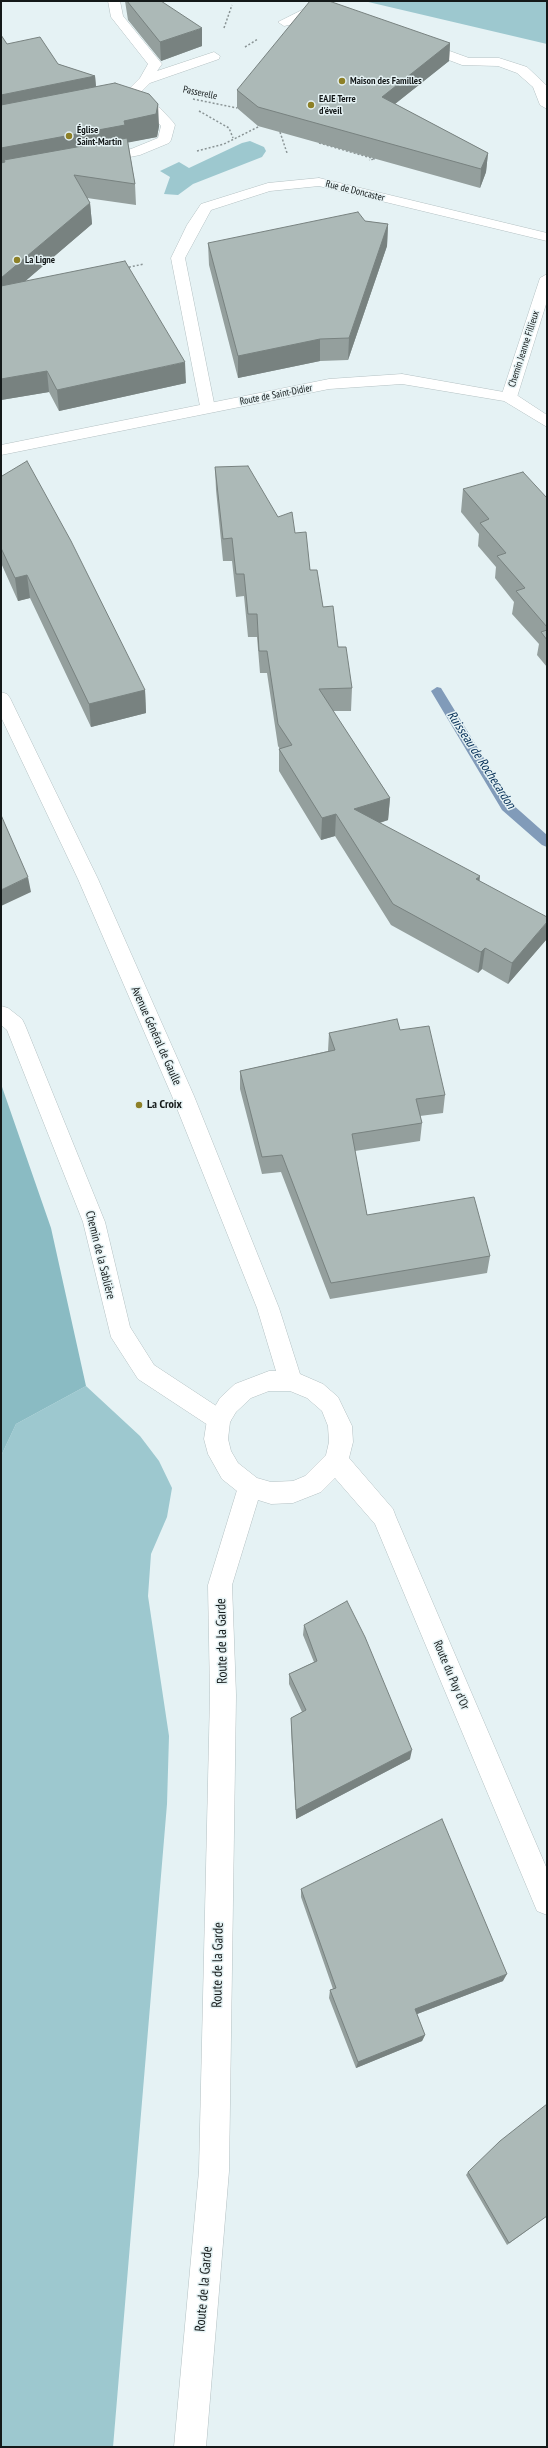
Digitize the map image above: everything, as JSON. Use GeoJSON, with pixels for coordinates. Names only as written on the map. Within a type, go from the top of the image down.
{"type":"FeatureCollection","features":[{"type":"Feature","properties":{"kind":"street"},"geometry":{"type":"LineString","coordinates":[[98,103],[128,97],[145,80],[155,64],[117,17],[114,1]]}},
{"type":"Feature","properties":{"kind":"street"},"geometry":{"type":"LineString","coordinates":[[284,22],[325,3],[337,11]]}},
{"type":"Feature","properties":{"kind":"street"},"geometry":{"type":"LineString","coordinates":[[408,40],[467,62],[498,62],[522,70],[543,85],[547,105]]}},
{"type":"Feature","properties":{"kind":"street"},"geometry":{"type":"LineString","coordinates":[[145,80],[214,56]]}},
{"type":"Feature","properties":{"kind":"street"},"geometry":{"type":"LineString","coordinates":[[88,161],[135,152],[164,140],[168,125],[155,111],[128,97]]}},
{"type":"Feature","properties":{"kind":"street","name":"Rue de Doncaster"},"geometry":{"type":"LineString","coordinates":[[178,258],[194,225],[206,207],[236,196],[268,187],[319,182],[547,237]]}},
{"type":"Feature","properties":{"kind":"street"},"geometry":{"type":"LineString","coordinates":[[178,258],[207,408]]}},
{"type":"Feature","properties":{"kind":"street","name":"Chemin Jeanne Fillieux"},"geometry":{"type":"LineString","coordinates":[[509,397],[547,278]]}},
{"type":"Feature","properties":{"kind":"street","name":"Route de Saint-Didier"},"geometry":{"type":"LineString","coordinates":[[1,450],[329,384],[402,379],[509,397],[547,422]]}},
{"type":"Feature","properties":{"kind":"street","name":"Avenue Général de Gaulle"},"geometry":{"type":"LineString","coordinates":[[1,698],[88,879],[183,1096],[268,1308],[291,1382]]}},
{"type":"Feature","properties":{"kind":"street","name":"Chemin de la Sablière"},"geometry":{"type":"LineString","coordinates":[[1,1014],[15,1025],[94,1222],[119,1330],[146,1372],[219,1420]]}},
{"type":"Feature","properties":{"kind":"street"},"geometry":{"type":"LineString","coordinates":[[269,1381],[291,1382],[315,1391],[330,1404],[340,1426],[341,1442],[336,1461],[313,1484],[293,1492],[271,1493],[250,1487],[230,1471],[220,1454],[216,1439],[219,1420],[228,1405],[242,1391],[269,1381]]}},
{"type":"Feature","properties":{"kind":"street","name":"Route du Puy d'Or"},"geometry":{"type":"LineString","coordinates":[[336,1461],[384,1517],[547,1901]]}},
{"type":"Feature","properties":{"kind":"street","name":"Route de la Garde"},"geometry":{"type":"LineString","coordinates":[[190,2447],[214,2171],[223,1695],[220,1585],[250,1487]]}},
{"type":"Feature","properties":{"kind":"path"},"geometry":{"type":"LineString","coordinates":[[214,56],[236,53],[284,22]]}},
{"type":"Feature","properties":{"kind":"path","name":"Passerelle"},"geometry":{"type":"LineString","coordinates":[[190,98],[237,108]]}},
{"type":"Feature","properties":{"kind":"path"},"geometry":{"type":"LineString","coordinates":[[233,138],[258,126],[266,128]]}},
{"type":"Feature","properties":{"kind":"path"},"geometry":{"type":"LineString","coordinates":[[273,130],[287,134]]}},
{"type":"Feature","properties":{"kind":"path"},"geometry":{"type":"LineString","coordinates":[[313,141],[341,149]]}},
{"type":"Feature","properties":{"kind":"path"},"geometry":{"type":"LineString","coordinates":[[121,268],[178,258]]}},
{"type":"Feature","properties":{"kind":"shaded area"},"geometry":{"type":"Polygon","coordinates":[[[364,1],[547,1],[547,44],[364,1]]]}},
{"type":"Feature","properties":{"kind":"shaded area"},"geometry":{"type":"Polygon","coordinates":[[[250,141],[264,147],[266,151],[262,157],[193,184],[178,195],[164,194],[170,177],[160,171],[179,162],[189,168],[242,143],[250,141]]]}},
{"type":"Feature","properties":{"kind":"shaded area"},"geometry":{"type":"Polygon","coordinates":[[[1,1084],[51,1228],[86,1386],[16,1424],[1,1456],[1,1084]]]}},
{"type":"Feature","properties":{"kind":"shaded area"},"geometry":{"type":"Polygon","coordinates":[[[86,1386],[140,1436],[159,1461],[172,1488],[167,1517],[151,1554],[148,1596],[169,1736],[167,1804],[113,2447],[1,2447],[1,1456],[16,1424],[86,1386]]]}},
{"type":"Feature","properties":{"kind":"building"},"geometry":{"type":"Polygon","coordinates":[[[127,1],[161,1],[202,28],[160,42],[127,1]]]}},
{"type":"Feature","properties":{"kind":"building","name":"Maison des Familles"},"geometry":{"type":"Polygon","coordinates":[[[310,1],[329,1],[450,43],[382,97],[488,153],[481,169],[258,107],[237,90],[310,1]]]}},
{"type":"Feature","properties":{"kind":"building"},"geometry":{"type":"Polygon","coordinates":[[[1,35],[7,44],[40,37],[58,64],[95,76],[1,95],[1,35]]]}},
{"type":"Feature","properties":{"kind":"building"},"geometry":{"type":"Polygon","coordinates":[[[115,83],[149,94],[158,104],[156,114],[124,121],[125,125],[1,148],[1,105],[115,83]]]}},
{"type":"Feature","properties":{"kind":"building"},"geometry":{"type":"Polygon","coordinates":[[[127,138],[135,184],[74,175],[90,203],[1,278],[1,163],[5,162],[4,160],[127,138]]]}},
{"type":"Feature","properties":{"kind":"building"},"geometry":{"type":"Polygon","coordinates":[[[358,212],[365,221],[388,224],[349,338],[320,339],[238,356],[208,243],[358,212]]]}},
{"type":"Feature","properties":{"kind":"building"},"geometry":{"type":"Polygon","coordinates":[[[125,261],[185,362],[57,390],[47,371],[1,379],[1,286],[125,261]]]}},
{"type":"Feature","properties":{"kind":"building"},"geometry":{"type":"Polygon","coordinates":[[[27,461],[71,541],[145,690],[89,704],[27,575],[15,578],[1,548],[1,477],[27,461]]]}},
{"type":"Feature","properties":{"kind":"building"},"geometry":{"type":"Polygon","coordinates":[[[248,466],[278,517],[292,512],[295,533],[306,532],[310,570],[317,570],[323,607],[333,606],[338,647],[346,647],[352,688],[319,689],[390,798],[354,809],[480,876],[476,879],[547,917],[547,922],[512,963],[485,948],[481,952],[393,904],[336,814],[322,818],[279,749],[292,745],[278,724],[267,651],[259,651],[257,614],[248,614],[244,574],[236,574],[232,538],[223,539],[215,467],[248,466]]]}},
{"type":"Feature","properties":{"kind":"building"},"geometry":{"type":"Polygon","coordinates":[[[523,472],[547,498],[547,627],[516,591],[525,588],[497,556],[506,553],[480,523],[489,519],[463,489],[523,472]]]}},
{"type":"Feature","properties":{"kind":"building"},"geometry":{"type":"Polygon","coordinates":[[[547,630],[547,640],[541,632],[547,630]]]}},
{"type":"Feature","properties":{"kind":"building"},"geometry":{"type":"Polygon","coordinates":[[[1,815],[28,877],[1,890],[1,815]]]}},
{"type":"Feature","properties":{"kind":"building"},"geometry":{"type":"Polygon","coordinates":[[[397,1019],[400,1030],[429,1026],[445,1095],[416,1099],[422,1123],[352,1134],[367,1215],[474,1197],[490,1256],[331,1283],[282,1155],[262,1157],[240,1071],[335,1050],[329,1033],[397,1019]]]}},
{"type":"Feature","properties":{"kind":"building"},"geometry":{"type":"Polygon","coordinates":[[[347,1601],[365,1637],[412,1750],[296,1810],[291,1718],[306,1710],[289,1674],[317,1661],[304,1625],[347,1601]]]}},
{"type":"Feature","properties":{"kind":"building"},"geometry":{"type":"Polygon","coordinates":[[[442,1819],[507,1974],[415,2009],[425,2035],[358,2062],[330,1990],[336,1988],[301,1889],[442,1819]]]}},
{"type":"Feature","properties":{"kind":"building"},"geometry":{"type":"Polygon","coordinates":[[[547,2104],[547,2216],[509,2243],[468,2172],[500,2141],[547,2104]]]}},
{"type":"Feature","properties":{"kind":"waterway","name":"Ruisseau de Rochecardon"},"geometry":{"type":"LineString","coordinates":[[437,691],[507,807],[547,842]]}},
{"type":"Feature","properties":{"kind":"place","name":"Maison des Familles"},"geometry":{"type":"Point","coordinates":[342,81]}},
{"type":"Feature","properties":{"kind":"place","name":"EAJE Terre d'éveil"},"geometry":{"type":"Point","coordinates":[311,105]}},
{"type":"Feature","properties":{"kind":"place","name":"Église Saint-Martin"},"geometry":{"type":"Point","coordinates":[69,136]}},
{"type":"Feature","properties":{"kind":"place","name":"La Ligne"},"geometry":{"type":"Point","coordinates":[17,260]}},
{"type":"Feature","properties":{"kind":"place","name":"La Croix"},"geometry":{"type":"Point","coordinates":[139,1105]}}]}
